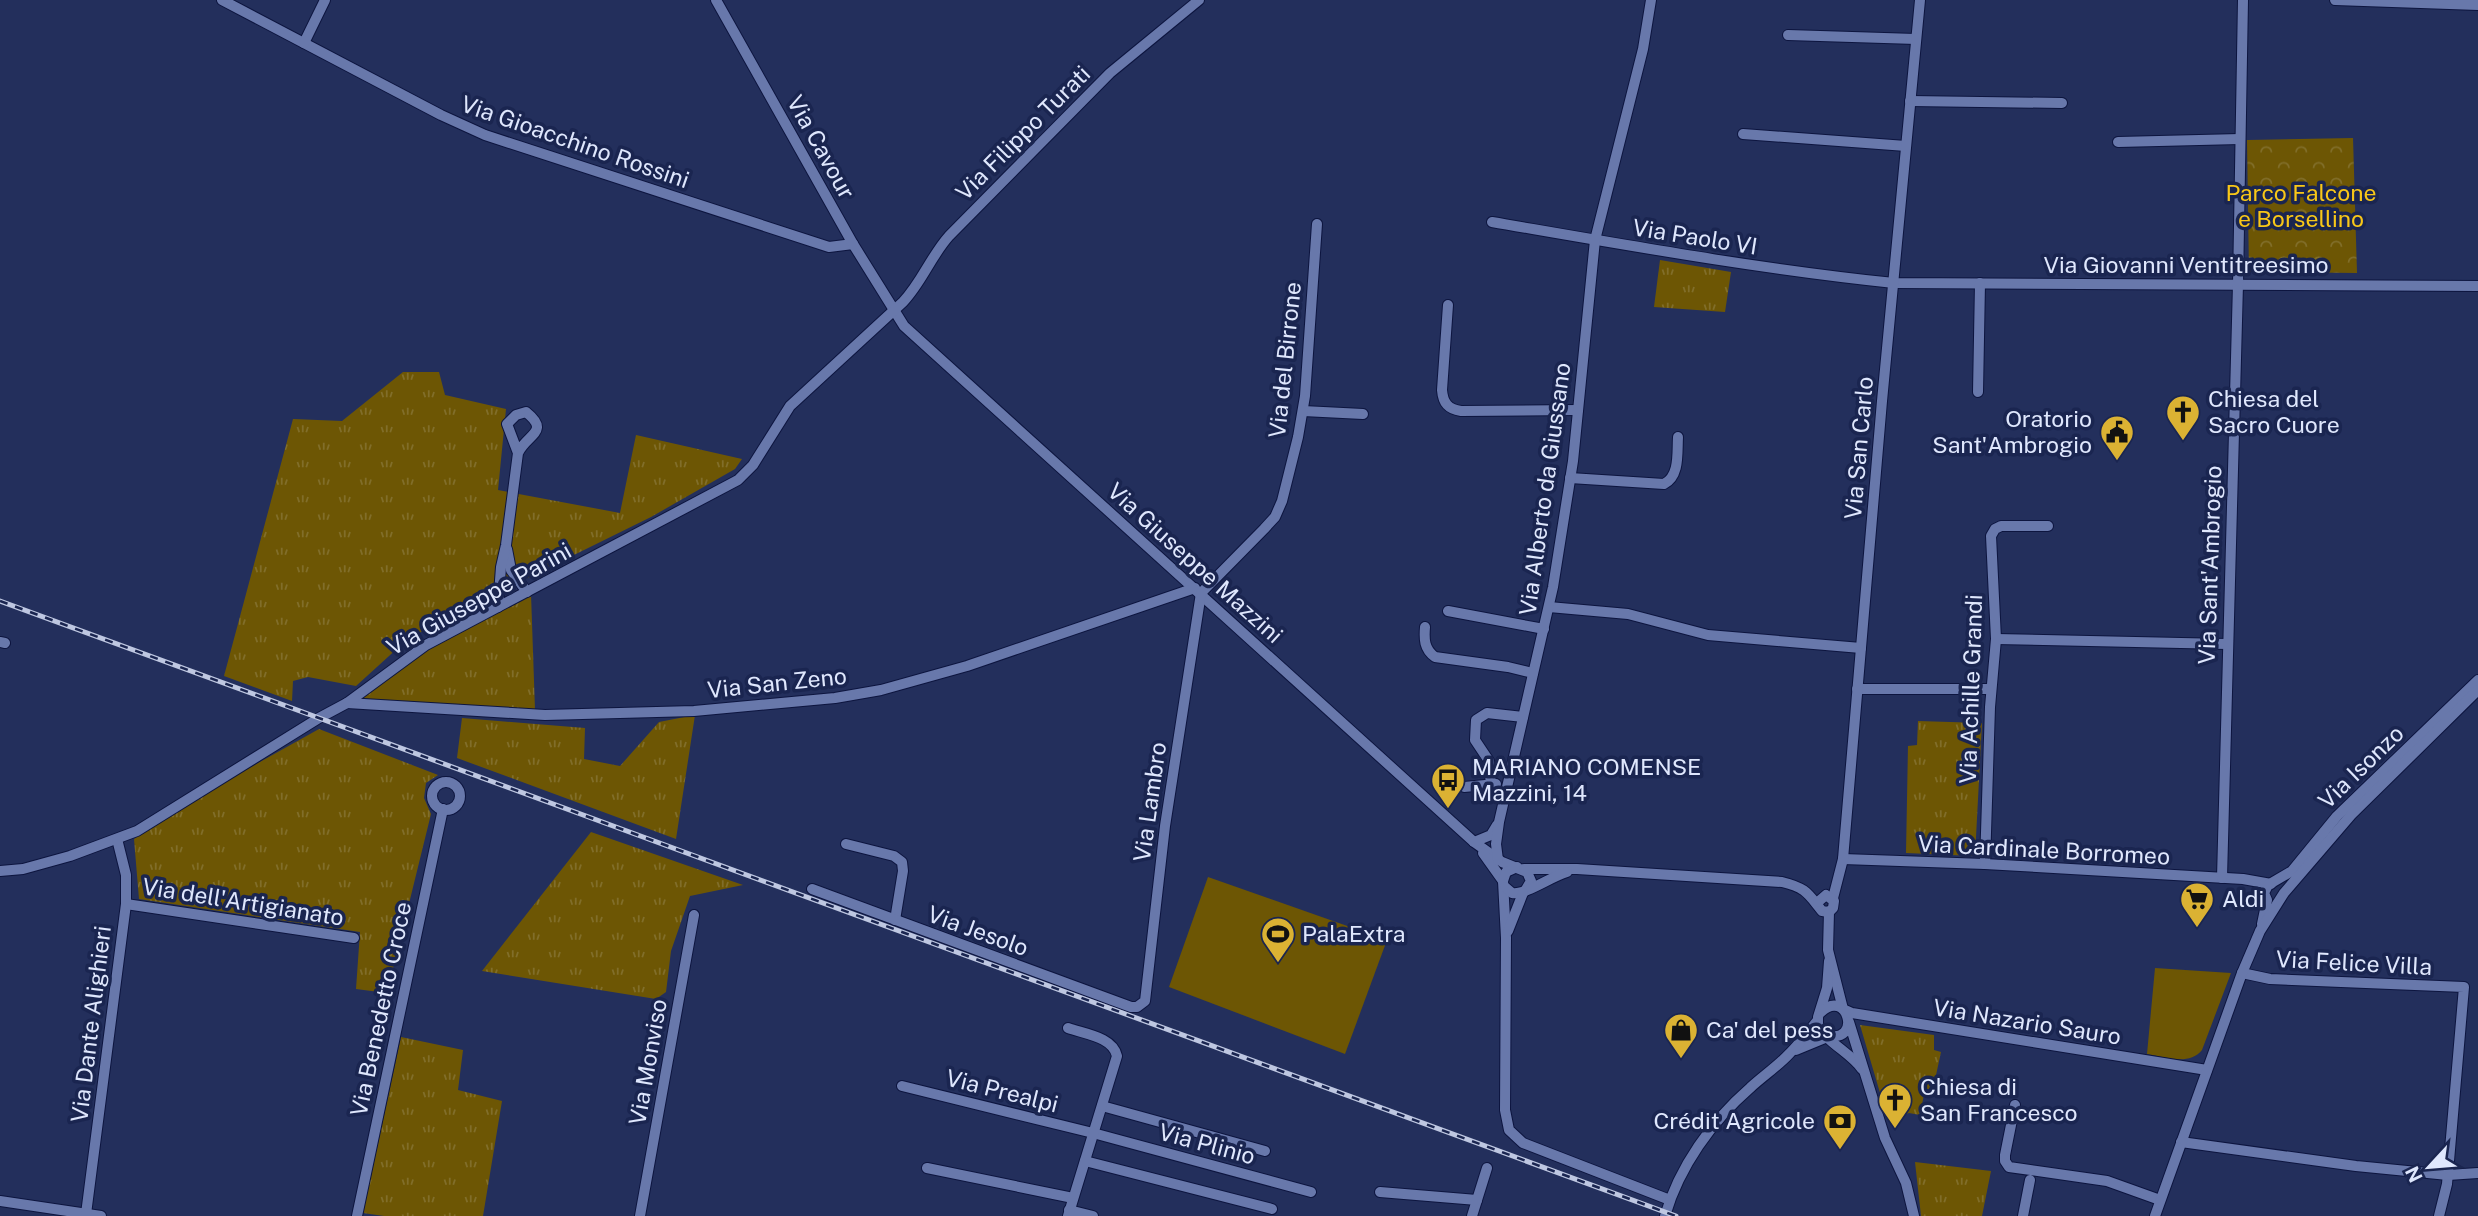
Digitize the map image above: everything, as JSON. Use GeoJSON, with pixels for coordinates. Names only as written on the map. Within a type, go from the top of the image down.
{"type":"FeatureCollection","features":[{"type":"Feature","properties":{"kind":"street","name":"Via Gioacchino Rossini"},"geometry":{"type":"LineString","coordinates":[[222,0],[441,116],[485,135],[829,247],[853,244]]}},
{"type":"Feature","properties":{"kind":"street"},"geometry":{"type":"LineString","coordinates":[[304,43],[325,0]]}},
{"type":"Feature","properties":{"kind":"street","name":"Via Cavour"},"geometry":{"type":"LineString","coordinates":[[716,0],[893,312]]}},
{"type":"Feature","properties":{"kind":"street","name":"Via Filippo Turati"},"geometry":{"type":"LineString","coordinates":[[893,312],[913,291],[937,251],[957,228],[1110,73],[1199,0]]}},
{"type":"Feature","properties":{"kind":"street","name":"Via Alberto da Giussano"},"geometry":{"type":"LineString","coordinates":[[1498,860],[1496,839],[1499,822],[1549,607],[1570,478],[1595,240],[1644,46],[1651,0]]}},
{"type":"Feature","properties":{"kind":"street","name":"Via San Carlo"},"geometry":{"type":"LineString","coordinates":[[1833,898],[1843,859],[1920,0]]}},
{"type":"Feature","properties":{"kind":"street","name":"Via Sant'Ambrogio"},"geometry":{"type":"LineString","coordinates":[[2222,878],[2243,0]]}},
{"type":"Feature","properties":{"kind":"street"},"geometry":{"type":"LineString","coordinates":[[2335,0],[2478,5]]}},
{"type":"Feature","properties":{"kind":"street"},"geometry":{"type":"LineString","coordinates":[[1788,35],[1916,39]]}},
{"type":"Feature","properties":{"kind":"street"},"geometry":{"type":"LineString","coordinates":[[1910,100],[2062,103]]}},
{"type":"Feature","properties":{"kind":"street"},"geometry":{"type":"LineString","coordinates":[[1743,134],[1906,146]]}},
{"type":"Feature","properties":{"kind":"street"},"geometry":{"type":"LineString","coordinates":[[2118,142],[2241,139]]}},
{"type":"Feature","properties":{"kind":"street","name":"Via Paolo VI"},"geometry":{"type":"LineString","coordinates":[[1492,222],[1810,274],[1894,283]]}},
{"type":"Feature","properties":{"kind":"street","name":"Via del Birrone"},"geometry":{"type":"LineString","coordinates":[[1198,591],[1262,532],[1277,513],[1286,488],[1303,411],[1317,224]]}},
{"type":"Feature","properties":{"kind":"street","name":"Via Giovanni Ventitreesimo"},"geometry":{"type":"LineString","coordinates":[[1894,283],[2478,286]]}},
{"type":"Feature","properties":{"kind":"street"},"geometry":{"type":"LineString","coordinates":[[1978,392],[1980,283]]}},
{"type":"Feature","properties":{"kind":"street"},"geometry":{"type":"LineString","coordinates":[[1448,305],[1442,393],[1449,408],[1457,411],[1578,410]]}},
{"type":"Feature","properties":{"kind":"street","name":"Via Giuseppe Mazzini"},"geometry":{"type":"LineString","coordinates":[[893,312],[915,338],[1498,860],[1520,868]]}},
{"type":"Feature","properties":{"kind":"street","name":"Via Giuseppe Parini"},"geometry":{"type":"LineString","coordinates":[[0,871],[23,869],[58,859],[137,831],[319,718],[347,704],[414,652],[740,478],[755,462],[790,406],[893,312]]}},
{"type":"Feature","properties":{"kind":"street"},"geometry":{"type":"LineString","coordinates":[[1303,411],[1363,414]]}},
{"type":"Feature","properties":{"kind":"street"},"geometry":{"type":"LineString","coordinates":[[1570,478],[1656,485],[1669,482],[1676,470],[1678,437]]}},
{"type":"Feature","properties":{"kind":"street"},"geometry":{"type":"LineString","coordinates":[[498,607],[501,567],[519,453]]}},
{"type":"Feature","properties":{"kind":"street","name":"Via Achille Grandi"},"geometry":{"type":"LineString","coordinates":[[1985,864],[1991,689],[1996,639],[1992,534],[1994,529],[2001,526],[2048,526]]}},
{"type":"Feature","properties":{"kind":"street"},"geometry":{"type":"LineString","coordinates":[[506,545],[511,570],[527,592]]}},
{"type":"Feature","properties":{"kind":"street","name":"Via San Zeno"},"geometry":{"type":"LineString","coordinates":[[347,704],[545,715],[694,711],[835,698],[881,690],[967,666],[1198,591]]}},
{"type":"Feature","properties":{"kind":"street","name":"Via Lambro"},"geometry":{"type":"LineString","coordinates":[[1131,1007],[1140,1006],[1146,999],[1163,837],[1198,591]]}},
{"type":"Feature","properties":{"kind":"street"},"geometry":{"type":"LineString","coordinates":[[1549,607],[1628,614],[1708,635],[1861,648]]}},
{"type":"Feature","properties":{"kind":"street"},"geometry":{"type":"LineString","coordinates":[[1448,611],[1544,629]]}},
{"type":"Feature","properties":{"kind":"street"},"geometry":{"type":"LineString","coordinates":[[1425,627],[1425,644],[1435,657],[1534,673]]}},
{"type":"Feature","properties":{"kind":"street"},"geometry":{"type":"LineString","coordinates":[[1996,639],[2227,645]]}},
{"type":"Feature","properties":{"kind":"street","name":"Via Isonzo"},"geometry":{"type":"LineString","coordinates":[[2272,883],[2290,873],[2337,817],[2478,680]]}},
{"type":"Feature","properties":{"kind":"street"},"geometry":{"type":"LineString","coordinates":[[1857,689],[1991,689]]}},
{"type":"Feature","properties":{"kind":"street","name":"Via Isonzo"},"geometry":{"type":"LineString","coordinates":[[2155,1216],[2242,973],[2260,931],[2281,897],[2351,814],[2478,690]]}},
{"type":"Feature","properties":{"kind":"street"},"geometry":{"type":"LineString","coordinates":[[1491,785],[1489,761],[1475,740],[1476,720],[1487,713],[1523,717]]}},
{"type":"Feature","properties":{"kind":"street"},"geometry":{"type":"LineString","coordinates":[[1464,787],[1507,783]]}},
{"type":"Feature","properties":{"kind":"street","name":"Via Benedetto Croce"},"geometry":{"type":"LineString","coordinates":[[357,1216],[443,809]]}},
{"type":"Feature","properties":{"kind":"street","name":"Via Alberto da Giussano"},"geometry":{"type":"LineString","coordinates":[[1480,844],[1494,832],[1499,822]]}},
{"type":"Feature","properties":{"kind":"street","name":"Via Dante Alighieri"},"geometry":{"type":"LineString","coordinates":[[86,1214],[127,904],[126,875],[117,839]]}},
{"type":"Feature","properties":{"kind":"street"},"geometry":{"type":"LineString","coordinates":[[846,844],[894,856],[902,862],[904,871],[895,920]]}},
{"type":"Feature","properties":{"kind":"street","name":"Via Giuseppe Mazzini"},"geometry":{"type":"LineString","coordinates":[[1480,844],[1504,884]]}},
{"type":"Feature","properties":{"kind":"street","name":"Via Cardinale Borromeo"},"geometry":{"type":"LineString","coordinates":[[1843,859],[1985,864],[2272,883]]}},
{"type":"Feature","properties":{"kind":"street"},"geometry":{"type":"LineString","coordinates":[[1506,938],[1531,881],[1530,876],[1520,868]]}},
{"type":"Feature","properties":{"kind":"street"},"geometry":{"type":"LineString","coordinates":[[1670,1200],[1537,1149],[1520,1141],[1507,1125],[1506,872],[1520,868],[1577,869],[1782,882],[1803,890],[1818,902],[1822,911],[1829,912]]}},
{"type":"Feature","properties":{"kind":"street"},"geometry":{"type":"LineString","coordinates":[[1504,884],[1512,893],[1524,892],[1549,878],[1577,869]]}},
{"type":"Feature","properties":{"kind":"street"},"geometry":{"type":"LineString","coordinates":[[2243,879],[2266,898],[2273,903],[2281,897],[2280,885],[2272,883],[2264,890],[2266,898]]}},
{"type":"Feature","properties":{"kind":"street","name":"Via Jesolo"},"geometry":{"type":"LineString","coordinates":[[812,889],[1131,1007]]}},
{"type":"Feature","properties":{"kind":"street"},"geometry":{"type":"LineString","coordinates":[[1818,902],[1822,896],[1833,898],[1834,906],[1829,912],[1827,937],[1843,1009],[1868,1079],[1885,1138],[1906,1183],[1914,1216]]}},
{"type":"Feature","properties":{"kind":"street","name":"Via Isonzo"},"geometry":{"type":"LineString","coordinates":[[2260,931],[2266,898]]}},
{"type":"Feature","properties":{"kind":"street","name":"Via dell'Artigianato"},"geometry":{"type":"LineString","coordinates":[[127,904],[354,938]]}},
{"type":"Feature","properties":{"kind":"street","name":"Via Monviso"},"geometry":{"type":"LineString","coordinates":[[640,1216],[694,915]]}},
{"type":"Feature","properties":{"kind":"street"},"geometry":{"type":"LineString","coordinates":[[1830,957],[1827,988],[1819,1016],[1821,1030],[1853,1058],[1868,1079]]}},
{"type":"Feature","properties":{"kind":"street","name":"Via Felice Villa"},"geometry":{"type":"LineString","coordinates":[[2242,973],[2270,979],[2464,987],[2448,1175]]}},
{"type":"Feature","properties":{"kind":"street"},"geometry":{"type":"LineString","coordinates":[[1665,1216],[1670,1200],[1711,1128],[1749,1088],[1790,1054],[1829,1006],[1843,1009]]}},
{"type":"Feature","properties":{"kind":"street","name":"Via Nazario Sauro"},"geometry":{"type":"LineString","coordinates":[[1843,1009],[1858,1015],[2207,1070]]}},
{"type":"Feature","properties":{"kind":"street"},"geometry":{"type":"LineString","coordinates":[[1790,1054],[1828,1036],[1841,1035],[1849,1022]]}},
{"type":"Feature","properties":{"kind":"street"},"geometry":{"type":"LineString","coordinates":[[1068,1028],[1107,1041],[1115,1049],[1116,1061],[1069,1213],[1093,1216]]}},
{"type":"Feature","properties":{"kind":"street","name":"Via Prealpi"},"geometry":{"type":"LineString","coordinates":[[902,1086],[1093,1133]]}},
{"type":"Feature","properties":{"kind":"street"},"geometry":{"type":"LineString","coordinates":[[2015,1105],[2005,1155],[2009,1167],[2107,1181],[2160,1200]]}},
{"type":"Feature","properties":{"kind":"street"},"geometry":{"type":"LineString","coordinates":[[1102,1106],[1265,1150]]}},
{"type":"Feature","properties":{"kind":"street","name":"Via Plinio"},"geometry":{"type":"LineString","coordinates":[[1093,1133],[1311,1192]]}},
{"type":"Feature","properties":{"kind":"street"},"geometry":{"type":"LineString","coordinates":[[2181,1142],[2356,1166],[2448,1175],[2478,1173]]}},
{"type":"Feature","properties":{"kind":"street"},"geometry":{"type":"LineString","coordinates":[[1085,1161],[1272,1209]]}},
{"type":"Feature","properties":{"kind":"street"},"geometry":{"type":"LineString","coordinates":[[927,1168],[1073,1198]]}},
{"type":"Feature","properties":{"kind":"street"},"geometry":{"type":"LineString","coordinates":[[1472,1216],[1487,1168]]}},
{"type":"Feature","properties":{"kind":"street"},"geometry":{"type":"LineString","coordinates":[[2439,1216],[2448,1175]]}},
{"type":"Feature","properties":{"kind":"street"},"geometry":{"type":"LineString","coordinates":[[2022,1216],[2030,1180]]}},
{"type":"Feature","properties":{"kind":"street"},"geometry":{"type":"LineString","coordinates":[[1380,1192],[1477,1200]]}},
{"type":"Feature","properties":{"kind":"street"},"geometry":{"type":"LineString","coordinates":[[0,1201],[101,1216]]}},
{"type":"Feature","properties":{"kind":"green space","name":"Parco Falcone e Borsellino"},"geometry":{"type":"Polygon","coordinates":[[[2353,138],[2357,273],[2249,272],[2247,140],[2353,138]]]}},
{"type":"Feature","properties":{"kind":"green space"},"geometry":{"type":"Polygon","coordinates":[[[1660,260],[1731,272],[1725,312],[1654,307],[1660,260]]]}},
{"type":"Feature","properties":{"kind":"green space"},"geometry":{"type":"Polygon","coordinates":[[[403,372],[439,372],[445,395],[506,409],[498,490],[620,513],[636,435],[742,459],[735,469],[651,517],[430,626],[400,646],[356,686],[308,677],[293,681],[292,701],[224,676],[293,419],[342,421],[403,372]]]}},
{"type":"Feature","properties":{"kind":"green space"},"geometry":{"type":"Polygon","coordinates":[[[531,594],[535,710],[360,700],[418,654],[531,594]]]}},
{"type":"Feature","properties":{"kind":"green space"},"geometry":{"type":"Polygon","coordinates":[[[695,715],[676,839],[457,758],[462,718],[585,728],[584,759],[620,766],[659,722],[695,715]]]}},
{"type":"Feature","properties":{"kind":"green space"},"geometry":{"type":"Polygon","coordinates":[[[1918,721],[1982,723],[1975,856],[1906,853],[1908,746],[1917,745],[1918,721]]]}},
{"type":"Feature","properties":{"kind":"green space"},"geometry":{"type":"Polygon","coordinates":[[[319,729],[438,775],[426,783],[424,798],[431,814],[387,993],[356,989],[360,932],[139,899],[134,839],[190,801],[319,729]]]}},
{"type":"Feature","properties":{"kind":"green space"},"geometry":{"type":"Polygon","coordinates":[[[591,832],[743,885],[690,896],[671,951],[666,992],[656,999],[482,971],[591,832]]]}},
{"type":"Feature","properties":{"kind":"green space","name":"PalaExtra"},"geometry":{"type":"Polygon","coordinates":[[[1208,877],[1387,940],[1345,1054],[1169,987],[1208,877]]]}},
{"type":"Feature","properties":{"kind":"green space"},"geometry":{"type":"Polygon","coordinates":[[[2155,968],[2231,973],[2202,1050],[2191,1058],[2177,1059],[2147,1054],[2155,968]]]}},
{"type":"Feature","properties":{"kind":"green space"},"geometry":{"type":"Polygon","coordinates":[[[1860,1025],[1934,1035],[1934,1050],[1941,1052],[1933,1089],[1925,1089],[1920,1115],[1909,1113],[1888,1120],[1860,1025]]]}},
{"type":"Feature","properties":{"kind":"green space"},"geometry":{"type":"Polygon","coordinates":[[[401,1037],[463,1050],[458,1090],[502,1101],[483,1216],[384,1216],[363,1213],[401,1037]]]}},
{"type":"Feature","properties":{"kind":"green space"},"geometry":{"type":"Polygon","coordinates":[[[1915,1162],[1991,1171],[1982,1216],[1921,1216],[1915,1162]]]}},
{"type":"Feature","properties":{"kind":"railway"},"geometry":{"type":"LineString","coordinates":[[0,601],[1676,1216]]}},
{"type":"Feature","properties":{"kind":"place","name":"Chiesa del Sacro Cuore"},"geometry":{"type":"Point","coordinates":[2183,442]}},
{"type":"Feature","properties":{"kind":"place","name":"Oratorio Sant'Ambrogio"},"geometry":{"type":"Point","coordinates":[2117,462]}},
{"type":"Feature","properties":{"kind":"place","name":"MARIANO COMENSE Mazzini, 14"},"geometry":{"type":"Point","coordinates":[1448,810]}},
{"type":"Feature","properties":{"kind":"place","name":"Aldi"},"geometry":{"type":"Point","coordinates":[2197,929]}},
{"type":"Feature","properties":{"kind":"place","name":"PalaExtra"},"geometry":{"type":"Point","coordinates":[1278,964]}},
{"type":"Feature","properties":{"kind":"place","name":"Ca' del pess"},"geometry":{"type":"Point","coordinates":[1681,1060]}},
{"type":"Feature","properties":{"kind":"place","name":"Chiesa di San Francesco"},"geometry":{"type":"Point","coordinates":[1895,1130]}},
{"type":"Feature","properties":{"kind":"place","name":"Crédit Agricole"},"geometry":{"type":"Point","coordinates":[1840,1151]}}]}
